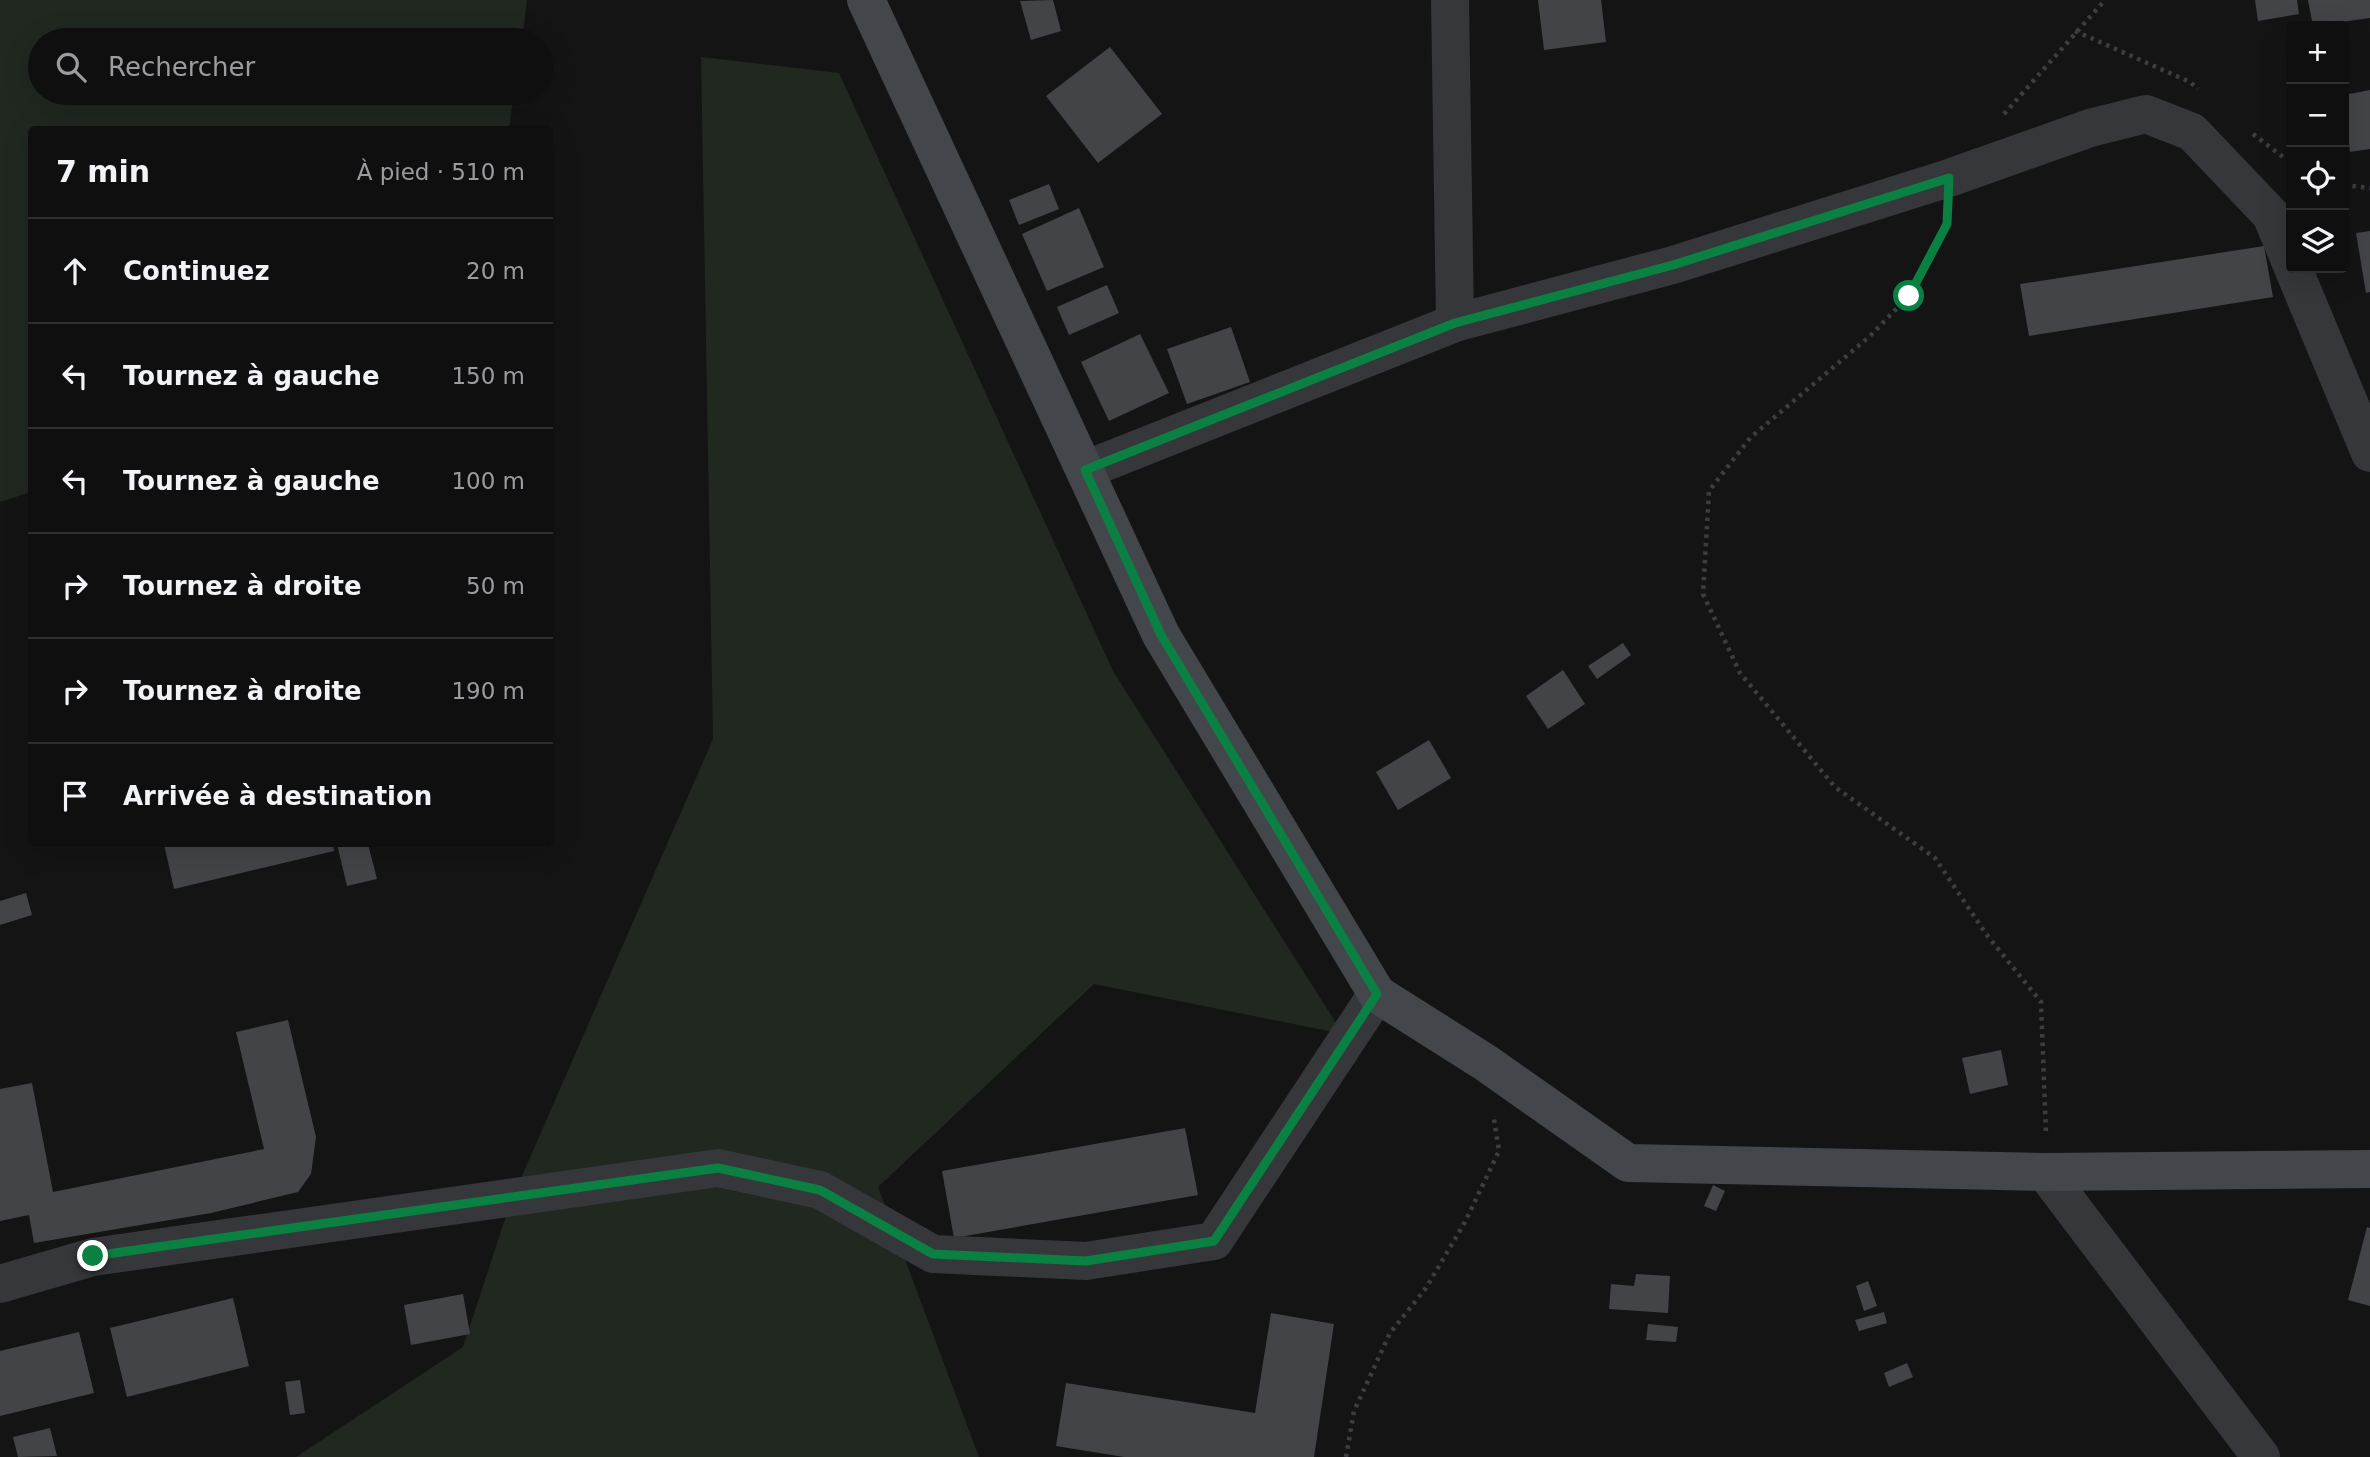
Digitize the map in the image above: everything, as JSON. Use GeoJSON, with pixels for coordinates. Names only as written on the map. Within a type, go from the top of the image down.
{"type":"FeatureCollection","features":[{"type":"Feature","properties":{"kind":"main road"},"geometry":{"type":"LineString","coordinates":[[866,0],[1161,635],[1377,994],[1486,1063],[1628,1163],[2045,1172],[2370,1169]]}},
{"type":"Feature","properties":{"kind":"street"},"geometry":{"type":"LineString","coordinates":[[1450,0],[1455,323]]}},
{"type":"Feature","properties":{"kind":"street"},"geometry":{"type":"LineString","coordinates":[[1085,470],[1455,323],[1673,265],[1949,178],[2090,128],[2146,114],[2192,132],[2271,215],[2286,251]]}},
{"type":"Feature","properties":{"kind":"street"},"geometry":{"type":"LineString","coordinates":[[2295,273],[2370,453]]}},
{"type":"Feature","properties":{"kind":"street"},"geometry":{"type":"LineString","coordinates":[[0,1284],[93,1256],[718,1168],[820,1190],[933,1254],[1086,1261],[1214,1241],[1377,994]]}},
{"type":"Feature","properties":{"kind":"street"},"geometry":{"type":"LineString","coordinates":[[2045,1172],[2261,1457]]}},
{"type":"Feature","properties":{"kind":"path"},"geometry":{"type":"LineString","coordinates":[[2003,115],[2105,0]]}},
{"type":"Feature","properties":{"kind":"path"},"geometry":{"type":"LineString","coordinates":[[1949,178],[1947,224],[1909,296],[1870,336],[1750,438],[1709,491],[1703,594],[1740,673],[1836,787],[1935,858],[1986,933],[2041,1002],[2045,1172]]}},
{"type":"Feature","properties":{"kind":"path"},"geometry":{"type":"LineString","coordinates":[[2349,186],[2370,188]]}},
{"type":"Feature","properties":{"kind":"path"},"geometry":{"type":"LineString","coordinates":[[1346,1457],[1354,1411],[1390,1333],[1426,1288],[1465,1222],[1499,1151],[1486,1063]]}},
{"type":"Feature","properties":{"kind":"shaded area"},"geometry":{"type":"Polygon","coordinates":[[[0,0],[527,0],[524,28],[28,28],[28,105],[512,105],[509,126],[28,126],[28,493],[0,502],[0,0]]]}},
{"type":"Feature","properties":{"kind":"shaded area"},"geometry":{"type":"Polygon","coordinates":[[[701,57],[839,73],[1113,671],[1343,1034],[1094,984],[878,1187],[979,1457],[296,1457],[463,1347],[511,1201],[713,739],[701,57]]]}},
{"type":"Feature","properties":{"kind":"building"},"geometry":{"type":"Polygon","coordinates":[[[1053,0],[1061,31],[1031,40],[1020,1],[1053,0]]]}},
{"type":"Feature","properties":{"kind":"building"},"geometry":{"type":"Polygon","coordinates":[[[1538,0],[1601,0],[1606,42],[1544,50],[1538,0]]]}},
{"type":"Feature","properties":{"kind":"building"},"geometry":{"type":"Polygon","coordinates":[[[2255,0],[2297,0],[2299,14],[2258,21],[2255,0]]]}},
{"type":"Feature","properties":{"kind":"building"},"geometry":{"type":"Polygon","coordinates":[[[2308,0],[2370,0],[2370,18],[2312,21],[2308,0]]]}},
{"type":"Feature","properties":{"kind":"building"},"geometry":{"type":"Polygon","coordinates":[[[1110,47],[1162,114],[1098,163],[1046,96],[1110,47]]]}},
{"type":"Feature","properties":{"kind":"building"},"geometry":{"type":"Polygon","coordinates":[[[2370,90],[2370,149],[2350,152],[2349,94],[2370,90]]]}},
{"type":"Feature","properties":{"kind":"building"},"geometry":{"type":"Polygon","coordinates":[[[1049,184],[1059,209],[1019,225],[1009,200],[1049,184]]]}},
{"type":"Feature","properties":{"kind":"building"},"geometry":{"type":"Polygon","coordinates":[[[1079,208],[1104,267],[1047,291],[1022,234],[1079,208]]]}},
{"type":"Feature","properties":{"kind":"building"},"geometry":{"type":"Polygon","coordinates":[[[2370,231],[2370,292],[2366,293],[2356,233],[2370,231]]]}},
{"type":"Feature","properties":{"kind":"building"},"geometry":{"type":"Polygon","coordinates":[[[2264,246],[2273,297],[2029,336],[2020,284],[2264,246]]]}},
{"type":"Feature","properties":{"kind":"building"},"geometry":{"type":"Polygon","coordinates":[[[1107,285],[1119,313],[1069,335],[1057,307],[1107,285]]]}},
{"type":"Feature","properties":{"kind":"building"},"geometry":{"type":"Polygon","coordinates":[[[1231,327],[1250,382],[1187,404],[1167,349],[1231,327]]]}},
{"type":"Feature","properties":{"kind":"building"},"geometry":{"type":"Polygon","coordinates":[[[1140,334],[1169,393],[1109,421],[1081,362],[1140,334]]]}},
{"type":"Feature","properties":{"kind":"building"},"geometry":{"type":"Polygon","coordinates":[[[1623,643],[1631,655],[1597,679],[1588,666],[1623,643]]]}},
{"type":"Feature","properties":{"kind":"building"},"geometry":{"type":"Polygon","coordinates":[[[1563,670],[1585,704],[1548,729],[1526,696],[1563,670]]]}},
{"type":"Feature","properties":{"kind":"building"},"geometry":{"type":"Polygon","coordinates":[[[1429,740],[1451,778],[1398,810],[1376,772],[1429,740]]]}},
{"type":"Feature","properties":{"kind":"building"},"geometry":{"type":"Polygon","coordinates":[[[165,847],[333,847],[334,851],[174,889],[165,847]]]}},
{"type":"Feature","properties":{"kind":"building"},"geometry":{"type":"Polygon","coordinates":[[[338,847],[369,847],[377,879],[347,886],[338,847]]]}},
{"type":"Feature","properties":{"kind":"building"},"geometry":{"type":"Polygon","coordinates":[[[26,893],[32,915],[0,925],[0,901],[26,893]]]}},
{"type":"Feature","properties":{"kind":"building"},"geometry":{"type":"Polygon","coordinates":[[[288,1020],[316,1137],[311,1174],[298,1192],[211,1213],[34,1243],[29,1215],[0,1221],[0,1089],[32,1083],[53,1192],[264,1149],[236,1032],[288,1020]]]}},
{"type":"Feature","properties":{"kind":"building"},"geometry":{"type":"Polygon","coordinates":[[[2001,1050],[2008,1085],[1970,1094],[1962,1058],[2001,1050]]]}},
{"type":"Feature","properties":{"kind":"building"},"geometry":{"type":"Polygon","coordinates":[[[1185,1128],[1198,1195],[954,1238],[942,1171],[1185,1128]]]}},
{"type":"Feature","properties":{"kind":"building"},"geometry":{"type":"Polygon","coordinates":[[[1713,1185],[1725,1191],[1716,1211],[1704,1206],[1713,1185]]]}},
{"type":"Feature","properties":{"kind":"building"},"geometry":{"type":"Polygon","coordinates":[[[2367,1227],[2370,1228],[2370,1306],[2348,1300],[2367,1227]]]}},
{"type":"Feature","properties":{"kind":"building"},"geometry":{"type":"Polygon","coordinates":[[[1636,1274],[1670,1276],[1668,1313],[1609,1309],[1611,1284],[1634,1286],[1636,1274]]]}},
{"type":"Feature","properties":{"kind":"building"},"geometry":{"type":"Polygon","coordinates":[[[1868,1281],[1877,1306],[1864,1311],[1856,1286],[1868,1281]]]}},
{"type":"Feature","properties":{"kind":"building"},"geometry":{"type":"Polygon","coordinates":[[[463,1294],[470,1334],[411,1345],[404,1305],[463,1294]]]}},
{"type":"Feature","properties":{"kind":"building"},"geometry":{"type":"Polygon","coordinates":[[[233,1298],[249,1366],[127,1397],[110,1328],[233,1298]]]}},
{"type":"Feature","properties":{"kind":"building"},"geometry":{"type":"Polygon","coordinates":[[[1884,1312],[1887,1323],[1859,1331],[1855,1320],[1884,1312]]]}},
{"type":"Feature","properties":{"kind":"building"},"geometry":{"type":"Polygon","coordinates":[[[1271,1313],[1334,1324],[1314,1457],[1124,1457],[1056,1446],[1066,1383],[1255,1413],[1271,1313]]]}},
{"type":"Feature","properties":{"kind":"building"},"geometry":{"type":"Polygon","coordinates":[[[1648,1324],[1678,1327],[1676,1342],[1646,1340],[1648,1324]]]}},
{"type":"Feature","properties":{"kind":"building"},"geometry":{"type":"Polygon","coordinates":[[[79,1332],[94,1393],[0,1416],[0,1351],[79,1332]]]}},
{"type":"Feature","properties":{"kind":"building"},"geometry":{"type":"Polygon","coordinates":[[[1907,1363],[1913,1377],[1889,1387],[1884,1373],[1907,1363]]]}},
{"type":"Feature","properties":{"kind":"building"},"geometry":{"type":"Polygon","coordinates":[[[300,1380],[305,1413],[290,1415],[285,1382],[300,1380]]]}},
{"type":"Feature","properties":{"kind":"building"},"geometry":{"type":"Polygon","coordinates":[[[50,1428],[57,1456],[18,1457],[13,1437],[50,1428]]]}},
{"type":"Feature","properties":{"kind":"route"},"geometry":{"type":"LineString","coordinates":[[93,1256],[718,1168],[820,1190],[933,1254],[1086,1261],[1214,1241],[1377,994],[1161,635],[1085,470],[1455,323],[1673,265],[1949,178],[1947,224],[1909,296]]}}]}
